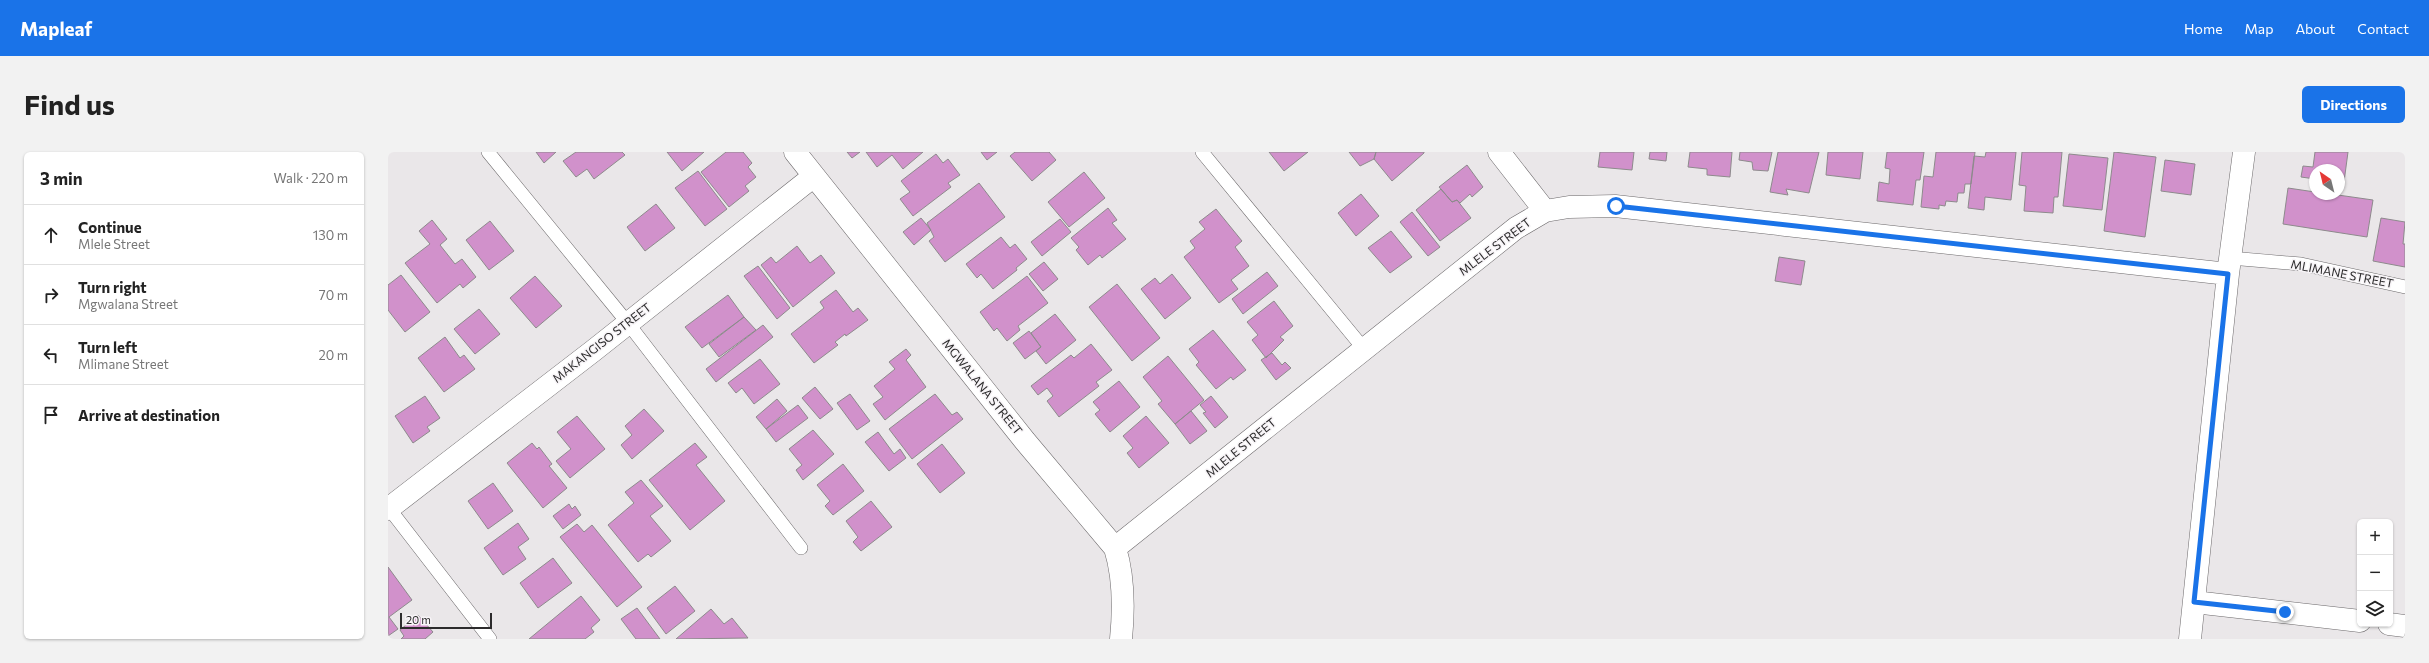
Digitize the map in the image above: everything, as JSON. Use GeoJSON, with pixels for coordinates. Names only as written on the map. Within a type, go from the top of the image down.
{"type":"FeatureCollection","features":[{"type":"Feature","properties":{"kind":"street","name":"MGWALANA STREET"},"geometry":{"type":"LineString","coordinates":[[795,152],[1025,441],[1115,548],[1120,564],[1122,587],[1121,639]]}},
{"type":"Feature","properties":{"kind":"street"},"geometry":{"type":"LineString","coordinates":[[1499,152],[1545,211]]}},
{"type":"Feature","properties":{"kind":"street"},"geometry":{"type":"LineString","coordinates":[[2190,639],[2230,266],[2244,152]]}},
{"type":"Feature","properties":{"kind":"street","name":"MAKANGISO STREET"},"geometry":{"type":"LineString","coordinates":[[388,508],[814,176]]}},
{"type":"Feature","properties":{"kind":"street","name":"MLELE STREET"},"geometry":{"type":"LineString","coordinates":[[1115,548],[1516,228],[1545,211],[1569,207],[1616,206],[2230,266]]}},
{"type":"Feature","properties":{"kind":"street"},"geometry":{"type":"LineString","coordinates":[[2194,602],[2357,620]]}},
{"type":"Feature","properties":{"kind":"street"},"geometry":{"type":"LineString","coordinates":[[2393,624],[2405,626]]}},
{"type":"Feature","properties":{"kind":"lane"},"geometry":{"type":"LineString","coordinates":[[488,152],[627,322],[801,548]]}},
{"type":"Feature","properties":{"kind":"lane"},"geometry":{"type":"LineString","coordinates":[[1202,152],[1364,349]]}},
{"type":"Feature","properties":{"kind":"lane","name":"MLIMANE STREET"},"geometry":{"type":"LineString","coordinates":[[2230,266],[2301,264],[2405,287]]}},
{"type":"Feature","properties":{"kind":"lane"},"geometry":{"type":"LineString","coordinates":[[388,508],[490,639]]}},
{"type":"Feature","properties":{"kind":"building"},"geometry":{"type":"Polygon","coordinates":[[[536,152],[556,152],[544,163],[536,152]]]}},
{"type":"Feature","properties":{"kind":"building"},"geometry":{"type":"Polygon","coordinates":[[[576,152],[622,152],[625,155],[594,179],[587,169],[576,177],[563,161],[576,152]]]}},
{"type":"Feature","properties":{"kind":"building"},"geometry":{"type":"Polygon","coordinates":[[[667,152],[704,152],[682,171],[667,152]]]}},
{"type":"Feature","properties":{"kind":"building"},"geometry":{"type":"Polygon","coordinates":[[[726,152],[743,152],[752,163],[748,167],[756,177],[745,186],[749,191],[729,207],[701,172],[726,152]]]}},
{"type":"Feature","properties":{"kind":"building"},"geometry":{"type":"Polygon","coordinates":[[[847,152],[860,152],[852,158],[847,152]]]}},
{"type":"Feature","properties":{"kind":"building"},"geometry":{"type":"Polygon","coordinates":[[[866,152],[923,152],[903,169],[892,155],[877,167],[866,152]]]}},
{"type":"Feature","properties":{"kind":"building"},"geometry":{"type":"Polygon","coordinates":[[[981,152],[997,152],[987,160],[981,152]]]}},
{"type":"Feature","properties":{"kind":"building"},"geometry":{"type":"Polygon","coordinates":[[[1015,152],[1049,152],[1056,160],[1032,181],[1010,156],[1015,152]]]}},
{"type":"Feature","properties":{"kind":"building"},"geometry":{"type":"Polygon","coordinates":[[[1269,152],[1308,152],[1284,171],[1269,152]]]}},
{"type":"Feature","properties":{"kind":"building"},"geometry":{"type":"Polygon","coordinates":[[[1349,152],[1376,152],[1374,159],[1360,166],[1349,152]]]}},
{"type":"Feature","properties":{"kind":"building"},"geometry":{"type":"Polygon","coordinates":[[[1376,152],[1424,153],[1392,181],[1374,159],[1376,152]]]}},
{"type":"Feature","properties":{"kind":"building"},"geometry":{"type":"Polygon","coordinates":[[[1600,152],[1634,152],[1632,170],[1598,167],[1600,152]]]}},
{"type":"Feature","properties":{"kind":"building"},"geometry":{"type":"Polygon","coordinates":[[[1650,152],[1667,152],[1666,161],[1649,159],[1650,152]]]}},
{"type":"Feature","properties":{"kind":"building"},"geometry":{"type":"Polygon","coordinates":[[[1690,152],[1732,152],[1730,177],[1707,175],[1707,169],[1688,167],[1690,152]]]}},
{"type":"Feature","properties":{"kind":"building"},"geometry":{"type":"Polygon","coordinates":[[[1740,152],[1772,152],[1768,171],[1753,170],[1752,162],[1739,160],[1740,152]]]}},
{"type":"Feature","properties":{"kind":"building"},"geometry":{"type":"Polygon","coordinates":[[[1778,152],[1819,152],[1809,193],[1786,189],[1788,195],[1770,192],[1778,152]]]}},
{"type":"Feature","properties":{"kind":"building"},"geometry":{"type":"Polygon","coordinates":[[[1828,152],[1863,152],[1860,179],[1826,175],[1828,152]]]}},
{"type":"Feature","properties":{"kind":"building"},"geometry":{"type":"Polygon","coordinates":[[[1887,152],[1924,152],[1920,180],[1916,180],[1913,205],[1877,201],[1879,182],[1889,184],[1890,169],[1885,168],[1887,152]]]}},
{"type":"Feature","properties":{"kind":"building"},"geometry":{"type":"Polygon","coordinates":[[[1936,152],[1975,152],[1971,184],[1965,184],[1964,193],[1958,193],[1957,202],[1946,201],[1945,206],[1939,205],[1939,209],[1921,207],[1924,176],[1933,177],[1936,152]]]}},
{"type":"Feature","properties":{"kind":"building"},"geometry":{"type":"Polygon","coordinates":[[[1986,152],[2016,152],[2011,200],[1985,197],[1984,210],[1968,208],[1974,156],[1985,157],[1986,152]]]}},
{"type":"Feature","properties":{"kind":"building"},"geometry":{"type":"Polygon","coordinates":[[[2022,152],[2062,152],[2058,197],[2054,197],[2053,213],[2024,211],[2026,186],[2019,185],[2022,152]]]}},
{"type":"Feature","properties":{"kind":"building"},"geometry":{"type":"Polygon","coordinates":[[[2114,152],[2156,157],[2145,237],[2104,231],[2114,152]]]}},
{"type":"Feature","properties":{"kind":"building"},"geometry":{"type":"Polygon","coordinates":[[[2315,152],[2348,152],[2345,174],[2345,164],[2313,164],[2315,152]]]}},
{"type":"Feature","properties":{"kind":"building"},"geometry":{"type":"Polygon","coordinates":[[[936,154],[943,163],[948,159],[960,175],[948,183],[951,187],[913,216],[900,199],[910,192],[901,181],[936,154]]]}},
{"type":"Feature","properties":{"kind":"building"},"geometry":{"type":"Polygon","coordinates":[[[2069,154],[2108,158],[2102,210],[2063,206],[2069,154]]]}},
{"type":"Feature","properties":{"kind":"building"},"geometry":{"type":"Polygon","coordinates":[[[2165,160],[2195,164],[2191,195],[2161,191],[2165,160]]]}},
{"type":"Feature","properties":{"kind":"building"},"geometry":{"type":"Polygon","coordinates":[[[1467,165],[1483,187],[1472,197],[1470,194],[1460,203],[1457,200],[1452,202],[1439,187],[1467,165]]]}},
{"type":"Feature","properties":{"kind":"building"},"geometry":{"type":"Polygon","coordinates":[[[2303,166],[2309,167],[2309,178],[2301,177],[2303,166]]]}},
{"type":"Feature","properties":{"kind":"building"},"geometry":{"type":"Polygon","coordinates":[[[698,171],[727,209],[705,226],[675,188],[698,171]]]}},
{"type":"Feature","properties":{"kind":"building"},"geometry":{"type":"Polygon","coordinates":[[[1084,172],[1105,198],[1069,227],[1048,202],[1084,172]]]}},
{"type":"Feature","properties":{"kind":"building"},"geometry":{"type":"Polygon","coordinates":[[[979,183],[1005,217],[945,262],[929,241],[934,237],[927,223],[979,183]]]}},
{"type":"Feature","properties":{"kind":"building"},"geometry":{"type":"Polygon","coordinates":[[[2288,188],[2309,191],[2309,200],[2345,200],[2345,196],[2373,200],[2367,237],[2283,224],[2288,188]]]}},
{"type":"Feature","properties":{"kind":"building"},"geometry":{"type":"Polygon","coordinates":[[[1441,189],[1452,202],[1457,200],[1471,218],[1440,241],[1416,210],[1441,189]]]}},
{"type":"Feature","properties":{"kind":"building"},"geometry":{"type":"Polygon","coordinates":[[[1361,194],[1379,216],[1356,236],[1338,213],[1361,194]]]}},
{"type":"Feature","properties":{"kind":"building"},"geometry":{"type":"Polygon","coordinates":[[[656,204],[675,228],[645,251],[627,227],[656,204]]]}},
{"type":"Feature","properties":{"kind":"building"},"geometry":{"type":"Polygon","coordinates":[[[1108,208],[1117,220],[1112,223],[1126,239],[1102,258],[1100,255],[1088,265],[1076,250],[1079,247],[1071,238],[1108,208]]]}},
{"type":"Feature","properties":{"kind":"building"},"geometry":{"type":"Polygon","coordinates":[[[1216,209],[1242,241],[1235,247],[1249,266],[1231,280],[1238,289],[1219,303],[1184,257],[1195,248],[1190,241],[1205,229],[1199,222],[1216,209]]]}},
{"type":"Feature","properties":{"kind":"building"},"geometry":{"type":"Polygon","coordinates":[[[1412,212],[1440,247],[1428,256],[1400,222],[1412,212]]]}},
{"type":"Feature","properties":{"kind":"building"},"geometry":{"type":"Polygon","coordinates":[[[921,218],[931,230],[914,245],[903,232],[921,218]]]}},
{"type":"Feature","properties":{"kind":"building"},"geometry":{"type":"Polygon","coordinates":[[[2381,218],[2405,222],[2403,244],[2405,244],[2405,267],[2373,261],[2381,218]]]}},
{"type":"Feature","properties":{"kind":"building"},"geometry":{"type":"Polygon","coordinates":[[[1060,219],[1071,232],[1042,256],[1031,242],[1060,219]]]}},
{"type":"Feature","properties":{"kind":"building"},"geometry":{"type":"Polygon","coordinates":[[[432,220],[447,239],[440,245],[455,264],[462,259],[476,277],[463,288],[460,284],[437,303],[405,263],[430,244],[419,231],[432,220]]]}},
{"type":"Feature","properties":{"kind":"building"},"geometry":{"type":"Polygon","coordinates":[[[490,221],[514,251],[489,270],[466,240],[490,221]]]}},
{"type":"Feature","properties":{"kind":"building"},"geometry":{"type":"Polygon","coordinates":[[[1391,231],[1412,257],[1390,273],[1368,248],[1391,231]]]}},
{"type":"Feature","properties":{"kind":"building"},"geometry":{"type":"Polygon","coordinates":[[[1001,237],[1010,248],[1015,244],[1027,259],[1016,268],[1017,270],[993,289],[981,274],[977,278],[966,264],[1001,237]]]}},
{"type":"Feature","properties":{"kind":"building"},"geometry":{"type":"Polygon","coordinates":[[[797,246],[810,263],[821,255],[835,273],[793,307],[761,265],[771,257],[776,263],[797,246]]]}},
{"type":"Feature","properties":{"kind":"building"},"geometry":{"type":"Polygon","coordinates":[[[1779,257],[1805,261],[1801,285],[1775,281],[1779,257]]]}},
{"type":"Feature","properties":{"kind":"building"},"geometry":{"type":"Polygon","coordinates":[[[1044,262],[1058,279],[1043,291],[1029,274],[1044,262]]]}},
{"type":"Feature","properties":{"kind":"building"},"geometry":{"type":"Polygon","coordinates":[[[758,266],[790,308],[777,319],[744,276],[758,266]]]}},
{"type":"Feature","properties":{"kind":"building"},"geometry":{"type":"Polygon","coordinates":[[[1267,272],[1278,286],[1243,314],[1232,299],[1267,272]]]}},
{"type":"Feature","properties":{"kind":"building"},"geometry":{"type":"Polygon","coordinates":[[[1172,274],[1191,298],[1165,319],[1141,289],[1155,278],[1160,284],[1172,274]]]}},
{"type":"Feature","properties":{"kind":"building"},"geometry":{"type":"Polygon","coordinates":[[[401,275],[430,312],[405,332],[388,310],[388,285],[401,275]]]}},
{"type":"Feature","properties":{"kind":"building"},"geometry":{"type":"Polygon","coordinates":[[[535,276],[562,306],[536,328],[510,298],[535,276]]]}},
{"type":"Feature","properties":{"kind":"building"},"geometry":{"type":"Polygon","coordinates":[[[1027,276],[1048,303],[1018,326],[1020,330],[1007,341],[997,328],[994,331],[980,312],[1027,276]]]}},
{"type":"Feature","properties":{"kind":"building"},"geometry":{"type":"Polygon","coordinates":[[[1117,284],[1160,338],[1132,361],[1089,307],[1117,284]]]}},
{"type":"Feature","properties":{"kind":"building"},"geometry":{"type":"Polygon","coordinates":[[[836,290],[853,312],[858,308],[868,320],[846,336],[845,334],[835,342],[838,345],[814,363],[791,334],[824,308],[820,302],[836,290]]]}},
{"type":"Feature","properties":{"kind":"building"},"geometry":{"type":"Polygon","coordinates":[[[728,295],[744,317],[702,348],[685,327],[728,295]]]}},
{"type":"Feature","properties":{"kind":"building"},"geometry":{"type":"Polygon","coordinates":[[[1274,301],[1293,326],[1280,337],[1284,340],[1266,358],[1252,340],[1258,335],[1247,322],[1274,301]]]}},
{"type":"Feature","properties":{"kind":"building"},"geometry":{"type":"Polygon","coordinates":[[[479,309],[500,334],[475,354],[454,329],[479,309]]]}},
{"type":"Feature","properties":{"kind":"building"},"geometry":{"type":"Polygon","coordinates":[[[1055,314],[1076,340],[1046,364],[1036,351],[1041,347],[1031,333],[1055,314]]]}},
{"type":"Feature","properties":{"kind":"building"},"geometry":{"type":"Polygon","coordinates":[[[744,317],[756,330],[719,357],[709,344],[744,317]]]}},
{"type":"Feature","properties":{"kind":"building"},"geometry":{"type":"Polygon","coordinates":[[[763,325],[773,337],[716,382],[706,369],[763,325]]]}},
{"type":"Feature","properties":{"kind":"building"},"geometry":{"type":"Polygon","coordinates":[[[1213,330],[1246,370],[1233,380],[1231,377],[1216,389],[1196,365],[1199,362],[1189,349],[1213,330]]]}},
{"type":"Feature","properties":{"kind":"building"},"geometry":{"type":"Polygon","coordinates":[[[1029,331],[1041,347],[1025,359],[1013,343],[1029,331]]]}},
{"type":"Feature","properties":{"kind":"building"},"geometry":{"type":"Polygon","coordinates":[[[445,337],[460,358],[464,355],[475,369],[444,392],[418,358],[445,337]]]}},
{"type":"Feature","properties":{"kind":"building"},"geometry":{"type":"Polygon","coordinates":[[[1091,344],[1112,370],[1096,382],[1099,386],[1059,417],[1047,401],[1053,396],[1047,388],[1038,395],[1031,386],[1071,355],[1074,358],[1091,344]]]}},
{"type":"Feature","properties":{"kind":"building"},"geometry":{"type":"Polygon","coordinates":[[[906,349],[911,355],[906,360],[926,387],[885,420],[873,404],[883,397],[874,386],[895,369],[889,362],[906,349]]]}},
{"type":"Feature","properties":{"kind":"building"},"geometry":{"type":"Polygon","coordinates":[[[1272,353],[1282,365],[1285,362],[1291,368],[1276,380],[1261,360],[1272,353]]]}},
{"type":"Feature","properties":{"kind":"building"},"geometry":{"type":"Polygon","coordinates":[[[1168,356],[1204,400],[1175,424],[1158,404],[1162,401],[1143,377],[1168,356]]]}},
{"type":"Feature","properties":{"kind":"building"},"geometry":{"type":"Polygon","coordinates":[[[760,359],[780,384],[754,404],[742,388],[736,393],[728,383],[760,359]]]}},
{"type":"Feature","properties":{"kind":"building"},"geometry":{"type":"Polygon","coordinates":[[[1119,381],[1140,407],[1110,432],[1095,414],[1100,410],[1093,402],[1119,381]]]}},
{"type":"Feature","properties":{"kind":"building"},"geometry":{"type":"Polygon","coordinates":[[[815,387],[833,409],[820,419],[802,398],[815,387]]]}},
{"type":"Feature","properties":{"kind":"building"},"geometry":{"type":"Polygon","coordinates":[[[850,394],[870,421],[857,430],[837,403],[850,394]]]}},
{"type":"Feature","properties":{"kind":"building"},"geometry":{"type":"Polygon","coordinates":[[[935,394],[952,415],[957,412],[963,419],[912,459],[889,429],[935,394]]]}},
{"type":"Feature","properties":{"kind":"building"},"geometry":{"type":"Polygon","coordinates":[[[425,396],[440,418],[427,427],[430,431],[413,443],[395,416],[425,396]]]}},
{"type":"Feature","properties":{"kind":"building"},"geometry":{"type":"Polygon","coordinates":[[[1211,396],[1228,417],[1215,428],[1203,413],[1206,412],[1200,405],[1211,396]]]}},
{"type":"Feature","properties":{"kind":"building"},"geometry":{"type":"Polygon","coordinates":[[[777,399],[787,411],[766,429],[756,417],[777,399]]]}},
{"type":"Feature","properties":{"kind":"building"},"geometry":{"type":"Polygon","coordinates":[[[798,405],[808,418],[776,442],[766,429],[798,405]]]}},
{"type":"Feature","properties":{"kind":"building"},"geometry":{"type":"Polygon","coordinates":[[[644,409],[664,431],[632,459],[621,445],[632,435],[625,426],[644,409]]]}},
{"type":"Feature","properties":{"kind":"building"},"geometry":{"type":"Polygon","coordinates":[[[1191,411],[1207,431],[1190,444],[1175,424],[1191,411]]]}},
{"type":"Feature","properties":{"kind":"building"},"geometry":{"type":"Polygon","coordinates":[[[577,416],[605,449],[570,478],[556,461],[571,449],[557,432],[577,416]]]}},
{"type":"Feature","properties":{"kind":"building"},"geometry":{"type":"Polygon","coordinates":[[[1146,416],[1169,443],[1139,468],[1127,453],[1133,448],[1123,436],[1146,416]]]}},
{"type":"Feature","properties":{"kind":"building"},"geometry":{"type":"Polygon","coordinates":[[[813,430],[834,454],[803,480],[796,470],[802,465],[789,449],[813,430]]]}},
{"type":"Feature","properties":{"kind":"building"},"geometry":{"type":"Polygon","coordinates":[[[878,432],[894,454],[900,449],[906,458],[889,471],[865,442],[878,432]]]}},
{"type":"Feature","properties":{"kind":"building"},"geometry":{"type":"Polygon","coordinates":[[[532,443],[537,449],[539,447],[552,464],[549,466],[567,488],[543,508],[507,463],[532,443]]]}},
{"type":"Feature","properties":{"kind":"building"},"geometry":{"type":"Polygon","coordinates":[[[695,443],[707,457],[696,465],[725,501],[690,530],[649,480],[695,443]]]}},
{"type":"Feature","properties":{"kind":"building"},"geometry":{"type":"Polygon","coordinates":[[[942,444],[965,473],[940,493],[917,464],[942,444]]]}},
{"type":"Feature","properties":{"kind":"building"},"geometry":{"type":"Polygon","coordinates":[[[843,464],[864,491],[833,515],[825,506],[830,501],[817,485],[843,464]]]}},
{"type":"Feature","properties":{"kind":"building"},"geometry":{"type":"Polygon","coordinates":[[[641,480],[663,506],[650,516],[671,541],[651,557],[648,554],[638,562],[608,525],[634,503],[625,492],[641,480]]]}},
{"type":"Feature","properties":{"kind":"building"},"geometry":{"type":"Polygon","coordinates":[[[493,483],[513,511],[488,529],[468,501],[493,483]]]}},
{"type":"Feature","properties":{"kind":"building"},"geometry":{"type":"Polygon","coordinates":[[[871,501],[892,527],[861,551],[853,542],[858,537],[846,521],[871,501]]]}},
{"type":"Feature","properties":{"kind":"building"},"geometry":{"type":"Polygon","coordinates":[[[569,504],[572,509],[575,506],[581,515],[563,529],[553,516],[569,504]]]}},
{"type":"Feature","properties":{"kind":"building"},"geometry":{"type":"Polygon","coordinates":[[[518,523],[529,539],[518,547],[526,559],[503,575],[484,548],[518,523]]]}},
{"type":"Feature","properties":{"kind":"building"},"geometry":{"type":"Polygon","coordinates":[[[577,524],[584,532],[592,525],[642,587],[617,607],[560,537],[577,524]]]}},
{"type":"Feature","properties":{"kind":"building"},"geometry":{"type":"Polygon","coordinates":[[[553,558],[572,583],[538,608],[520,583],[553,558]]]}},
{"type":"Feature","properties":{"kind":"building"},"geometry":{"type":"Polygon","coordinates":[[[388,567],[412,600],[389,617],[398,629],[388,636],[388,567]]]}},
{"type":"Feature","properties":{"kind":"building"},"geometry":{"type":"Polygon","coordinates":[[[675,586],[695,611],[666,634],[647,608],[675,586]]]}},
{"type":"Feature","properties":{"kind":"building"},"geometry":{"type":"Polygon","coordinates":[[[581,596],[600,620],[591,628],[594,632],[585,639],[529,639],[581,596]]]}},
{"type":"Feature","properties":{"kind":"building"},"geometry":{"type":"Polygon","coordinates":[[[637,608],[660,639],[636,639],[621,619],[637,608]]]}},
{"type":"Feature","properties":{"kind":"building"},"geometry":{"type":"Polygon","coordinates":[[[711,609],[724,624],[732,618],[748,638],[676,639],[711,609]]]}},
{"type":"Feature","properties":{"kind":"building"},"geometry":{"type":"Polygon","coordinates":[[[418,615],[433,632],[425,639],[401,639],[404,636],[400,630],[418,615]]]}},
{"type":"Feature","properties":{"kind":"route"},"geometry":{"type":"LineString","coordinates":[[1616,206],[2037,254],[2228,274],[2194,602],[2285,612]]}}]}
